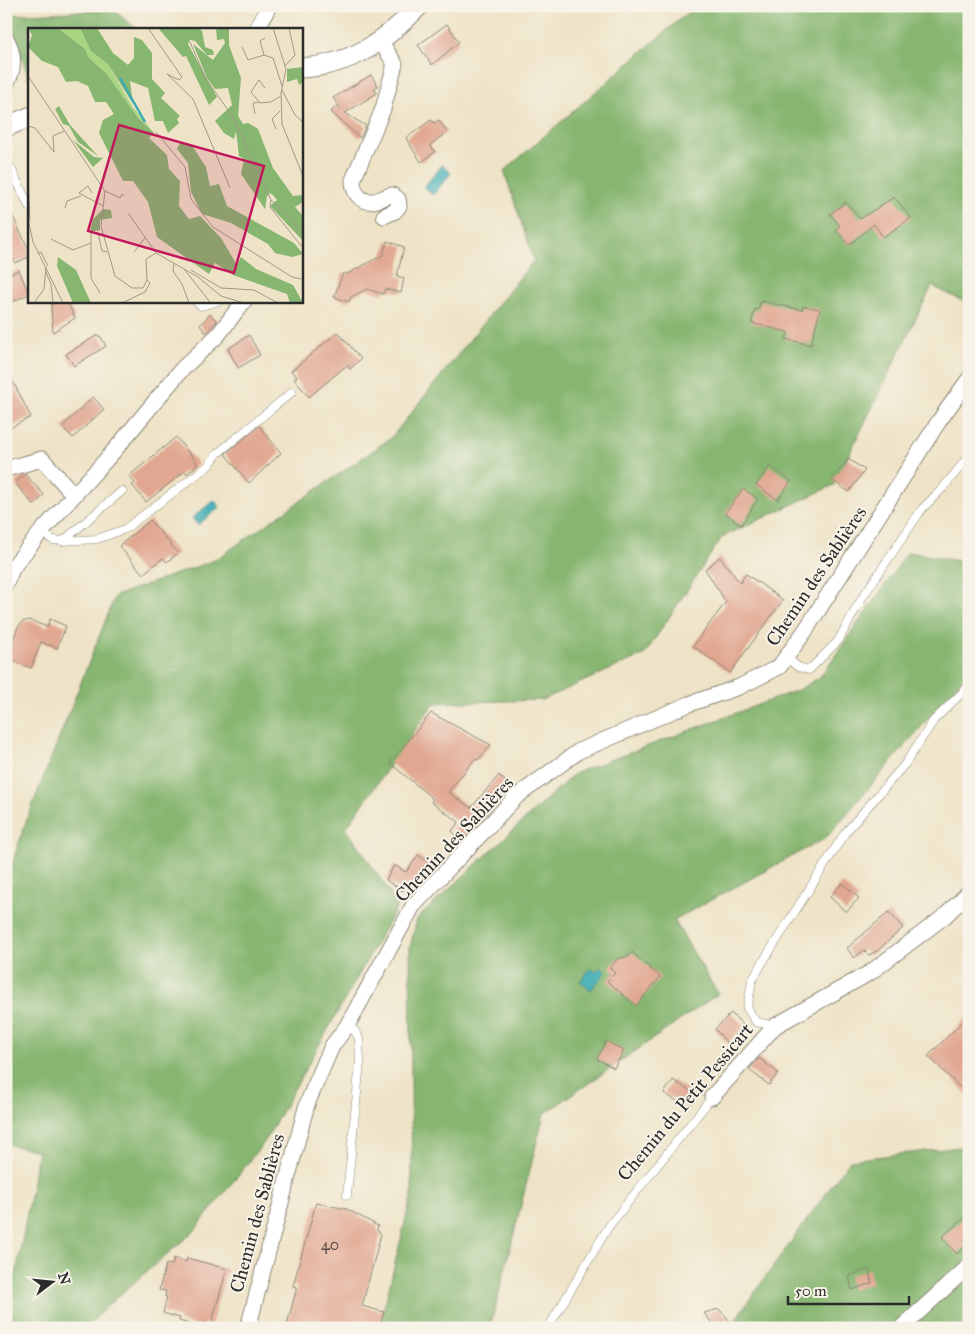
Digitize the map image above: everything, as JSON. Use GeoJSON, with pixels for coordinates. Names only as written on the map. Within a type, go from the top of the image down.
{"type":"FeatureCollection","features":[{"type":"Feature","properties":{"kind":"street"},"geometry":{"type":"LineString","coordinates":[[258,28],[269,6]]}},
{"type":"Feature","properties":{"kind":"street"},"geometry":{"type":"LineString","coordinates":[[302,68],[321,67],[348,59],[381,42],[419,6]]}},
{"type":"Feature","properties":{"kind":"street"},"geometry":{"type":"LineString","coordinates":[[6,38],[11,49],[13,64],[6,84]]}},
{"type":"Feature","properties":{"kind":"street"},"geometry":{"type":"LineString","coordinates":[[381,42],[395,64],[383,109],[354,180],[353,189],[359,198],[372,202],[392,195],[398,199],[399,206],[395,211],[384,216]]}},
{"type":"Feature","properties":{"kind":"street"},"geometry":{"type":"LineString","coordinates":[[6,127],[28,116]]}},
{"type":"Feature","properties":{"kind":"street"},"geometry":{"type":"LineString","coordinates":[[6,582],[13,567],[42,532],[113,452],[182,369],[218,335],[243,302]]}},
{"type":"Feature","properties":{"kind":"street","name":"Chemin des Sablières"},"geometry":{"type":"LineString","coordinates":[[248,1328],[307,1104],[332,1046],[347,1026],[413,906],[516,797],[579,751],[689,704],[739,687],[779,667],[867,536],[939,421],[969,379]]}},
{"type":"Feature","properties":{"kind":"street"},"geometry":{"type":"LineString","coordinates":[[6,469],[42,460],[74,495]]}},
{"type":"Feature","properties":{"kind":"street","name":"Chemin du Petit Pessicart"},"geometry":{"type":"LineString","coordinates":[[712,1097],[775,1026],[871,972],[945,916],[969,892]]}},
{"type":"Feature","properties":{"kind":"street"},"geometry":{"type":"LineString","coordinates":[[901,1328],[969,1266]]}},
{"type":"Feature","properties":{"kind":"lane"},"geometry":{"type":"LineString","coordinates":[[6,158],[28,204]]}},
{"type":"Feature","properties":{"kind":"lane"},"geometry":{"type":"LineString","coordinates":[[196,302],[201,306],[215,302]]}},
{"type":"Feature","properties":{"kind":"lane"},"geometry":{"type":"LineString","coordinates":[[42,532],[53,540],[98,539],[125,529],[208,466],[218,453],[292,392]]}},
{"type":"Feature","properties":{"kind":"lane"},"geometry":{"type":"LineString","coordinates":[[786,657],[798,667],[809,670],[821,660],[838,641],[862,598],[906,530],[969,456]]}},
{"type":"Feature","properties":{"kind":"lane"},"geometry":{"type":"LineString","coordinates":[[64,540],[122,490]]}},
{"type":"Feature","properties":{"kind":"lane"},"geometry":{"type":"LineString","coordinates":[[775,1026],[756,1022],[747,1008],[752,981],[845,833],[905,764],[934,720],[969,686]]}},
{"type":"Feature","properties":{"kind":"lane"},"geometry":{"type":"LineString","coordinates":[[347,1026],[355,1031],[360,1038],[360,1062],[347,1195]]}},
{"type":"Feature","properties":{"kind":"lane","name":"Chemin du Petit Pessicart"},"geometry":{"type":"LineString","coordinates":[[548,1328],[609,1226],[712,1097]]}},
{"type":"Feature","properties":{"kind":"green space"},"geometry":{"type":"Polygon","coordinates":[[[695,6],[969,6],[969,304],[932,286],[834,485],[722,537],[645,654],[542,700],[434,703],[346,828],[398,905],[265,1141],[195,1230],[107,1306],[86,1328],[6,1328],[6,1291],[16,1275],[38,1151],[6,1144],[6,884],[24,827],[115,596],[215,560],[391,438],[534,260],[504,171],[695,6]]]}},
{"type":"Feature","properties":{"kind":"green space"},"geometry":{"type":"Polygon","coordinates":[[[113,10],[136,28],[28,28],[28,77],[16,38],[6,26],[6,15],[113,10]]]}},
{"type":"Feature","properties":{"kind":"green space"},"geometry":{"type":"Polygon","coordinates":[[[908,552],[969,563],[969,671],[826,838],[674,920],[718,994],[544,1114],[490,1328],[379,1328],[412,1194],[410,947],[417,919],[575,773],[798,690],[820,677],[908,552]]]}},
{"type":"Feature","properties":{"kind":"green space"},"geometry":{"type":"Polygon","coordinates":[[[969,1146],[969,1328],[729,1328],[850,1160],[969,1146]]]}},
{"type":"Feature","properties":{"kind":"water"},"geometry":{"type":"Polygon","coordinates":[[[442,165],[451,173],[433,195],[424,187],[442,165]]]}},
{"type":"Feature","properties":{"kind":"water"},"geometry":{"type":"Polygon","coordinates":[[[214,500],[220,507],[198,525],[192,518],[214,500]]]}},
{"type":"Feature","properties":{"kind":"water"},"geometry":{"type":"Polygon","coordinates":[[[600,967],[606,972],[591,990],[580,981],[591,968],[595,972],[600,967]]]}},
{"type":"Feature","properties":{"kind":"building"},"geometry":{"type":"Polygon","coordinates":[[[447,24],[459,42],[432,65],[418,45],[447,24]]]}},
{"type":"Feature","properties":{"kind":"building"},"geometry":{"type":"Polygon","coordinates":[[[371,75],[378,86],[374,89],[377,93],[345,113],[366,126],[360,138],[331,112],[336,106],[341,109],[333,98],[371,75]]]}},
{"type":"Feature","properties":{"kind":"building"},"geometry":{"type":"Polygon","coordinates":[[[431,120],[434,123],[439,120],[447,132],[430,145],[435,152],[421,162],[406,138],[431,120]]]}},
{"type":"Feature","properties":{"kind":"building"},"geometry":{"type":"Polygon","coordinates":[[[894,197],[911,218],[883,237],[874,224],[849,245],[836,230],[840,226],[830,214],[846,202],[860,219],[894,197]]]}},
{"type":"Feature","properties":{"kind":"building"},"geometry":{"type":"Polygon","coordinates":[[[6,202],[28,248],[28,257],[15,263],[6,245],[6,202]]]}},
{"type":"Feature","properties":{"kind":"building"},"geometry":{"type":"Polygon","coordinates":[[[387,241],[404,247],[397,276],[404,278],[401,293],[385,289],[383,294],[367,289],[351,297],[349,302],[334,297],[343,273],[347,274],[383,255],[387,241]]]}},
{"type":"Feature","properties":{"kind":"building"},"geometry":{"type":"Polygon","coordinates":[[[19,270],[28,294],[6,305],[6,276],[19,270]]]}},
{"type":"Feature","properties":{"kind":"building"},"geometry":{"type":"Polygon","coordinates":[[[761,301],[802,310],[803,306],[820,309],[811,345],[786,339],[788,332],[751,323],[755,309],[758,310],[761,301]]]}},
{"type":"Feature","properties":{"kind":"building"},"geometry":{"type":"Polygon","coordinates":[[[53,302],[67,302],[75,318],[53,332],[51,308],[53,302]]]}},
{"type":"Feature","properties":{"kind":"building"},"geometry":{"type":"Polygon","coordinates":[[[210,314],[217,321],[206,333],[200,325],[210,314]]]}},
{"type":"Feature","properties":{"kind":"building"},"geometry":{"type":"Polygon","coordinates":[[[338,332],[361,359],[350,369],[347,365],[309,397],[294,379],[297,377],[291,371],[338,332]]]}},
{"type":"Feature","properties":{"kind":"building"},"geometry":{"type":"Polygon","coordinates":[[[249,335],[260,355],[238,368],[228,349],[249,335]]]}},
{"type":"Feature","properties":{"kind":"building"},"geometry":{"type":"Polygon","coordinates":[[[96,336],[100,336],[106,346],[74,366],[66,354],[96,336]]]}},
{"type":"Feature","properties":{"kind":"building"},"geometry":{"type":"Polygon","coordinates":[[[6,368],[31,417],[6,430],[6,368]]]}},
{"type":"Feature","properties":{"kind":"building"},"geometry":{"type":"Polygon","coordinates":[[[93,397],[104,409],[73,438],[62,427],[93,397]]]}},
{"type":"Feature","properties":{"kind":"building"},"geometry":{"type":"Polygon","coordinates":[[[259,426],[281,453],[249,483],[225,454],[259,426]]]}},
{"type":"Feature","properties":{"kind":"building"},"geometry":{"type":"Polygon","coordinates":[[[176,437],[198,464],[187,474],[185,471],[146,502],[132,485],[135,483],[129,476],[176,437]]]}},
{"type":"Feature","properties":{"kind":"building"},"geometry":{"type":"Polygon","coordinates":[[[848,459],[865,470],[849,492],[832,480],[848,459]]]}},
{"type":"Feature","properties":{"kind":"building"},"geometry":{"type":"Polygon","coordinates":[[[770,466],[791,481],[778,500],[756,485],[770,466]]]}},
{"type":"Feature","properties":{"kind":"building"},"geometry":{"type":"Polygon","coordinates":[[[25,474],[44,495],[34,505],[15,483],[25,474]]]}},
{"type":"Feature","properties":{"kind":"building"},"geometry":{"type":"Polygon","coordinates":[[[743,489],[758,499],[741,525],[725,513],[743,489]]]}},
{"type":"Feature","properties":{"kind":"building"},"geometry":{"type":"Polygon","coordinates":[[[150,520],[178,553],[167,562],[163,558],[143,574],[119,546],[150,520]]]}},
{"type":"Feature","properties":{"kind":"building"},"geometry":{"type":"Polygon","coordinates":[[[720,557],[740,583],[746,574],[783,600],[730,673],[693,646],[726,602],[705,569],[720,557]]]}},
{"type":"Feature","properties":{"kind":"building"},"geometry":{"type":"Polygon","coordinates":[[[50,619],[66,626],[57,648],[41,642],[31,668],[6,658],[18,627],[22,622],[29,620],[47,627],[50,619]]]}},
{"type":"Feature","properties":{"kind":"building"},"geometry":{"type":"Polygon","coordinates":[[[431,713],[491,745],[478,760],[475,759],[448,792],[471,808],[499,775],[511,787],[462,841],[452,831],[459,822],[431,802],[433,799],[390,763],[431,713]]]}},
{"type":"Feature","properties":{"kind":"building"},"geometry":{"type":"Polygon","coordinates":[[[418,855],[436,868],[416,889],[408,884],[403,891],[386,880],[394,865],[406,872],[418,855]]]}},
{"type":"Feature","properties":{"kind":"building"},"geometry":{"type":"Polygon","coordinates":[[[842,883],[859,898],[846,912],[830,897],[842,883]]]}},
{"type":"Feature","properties":{"kind":"building"},"geometry":{"type":"Polygon","coordinates":[[[889,912],[903,928],[877,951],[869,955],[864,950],[854,958],[847,948],[889,912]]]}},
{"type":"Feature","properties":{"kind":"building"},"geometry":{"type":"Polygon","coordinates":[[[632,952],[660,977],[636,1006],[607,981],[615,973],[610,968],[617,959],[629,956],[632,952]]]}},
{"type":"Feature","properties":{"kind":"building"},"geometry":{"type":"Polygon","coordinates":[[[731,1013],[744,1026],[727,1043],[715,1029],[731,1013]]]}},
{"type":"Feature","properties":{"kind":"building"},"geometry":{"type":"Polygon","coordinates":[[[969,1015],[969,1096],[928,1056],[969,1015]]]}},
{"type":"Feature","properties":{"kind":"building"},"geometry":{"type":"Polygon","coordinates":[[[606,1041],[624,1051],[614,1068],[597,1059],[606,1041]]]}},
{"type":"Feature","properties":{"kind":"building"},"geometry":{"type":"Polygon","coordinates":[[[759,1058],[778,1073],[769,1085],[749,1070],[759,1058]]]}},
{"type":"Feature","properties":{"kind":"building"},"geometry":{"type":"Polygon","coordinates":[[[673,1080],[697,1095],[688,1108],[664,1093],[673,1080]]]}},
{"type":"Feature","properties":{"kind":"building"},"geometry":{"type":"Polygon","coordinates":[[[316,1203],[347,1209],[378,1226],[377,1230],[381,1234],[362,1306],[384,1312],[379,1328],[286,1328],[297,1287],[293,1286],[316,1203]]]}},
{"type":"Feature","properties":{"kind":"building"},"geometry":{"type":"Polygon","coordinates":[[[969,1214],[969,1237],[964,1241],[966,1246],[957,1254],[942,1237],[969,1214]]]}},
{"type":"Feature","properties":{"kind":"building"},"geometry":{"type":"Polygon","coordinates":[[[174,1258],[186,1262],[187,1258],[227,1269],[211,1325],[205,1323],[202,1328],[179,1321],[180,1318],[163,1313],[167,1297],[165,1297],[166,1291],[159,1290],[166,1264],[172,1265],[174,1258]]]}},
{"type":"Feature","properties":{"kind":"building"},"geometry":{"type":"Polygon","coordinates":[[[869,1269],[872,1283],[852,1290],[849,1276],[869,1269]]]}},
{"type":"Feature","properties":{"kind":"building"},"geometry":{"type":"Polygon","coordinates":[[[719,1309],[736,1328],[716,1328],[704,1313],[719,1309]]]}}]}
